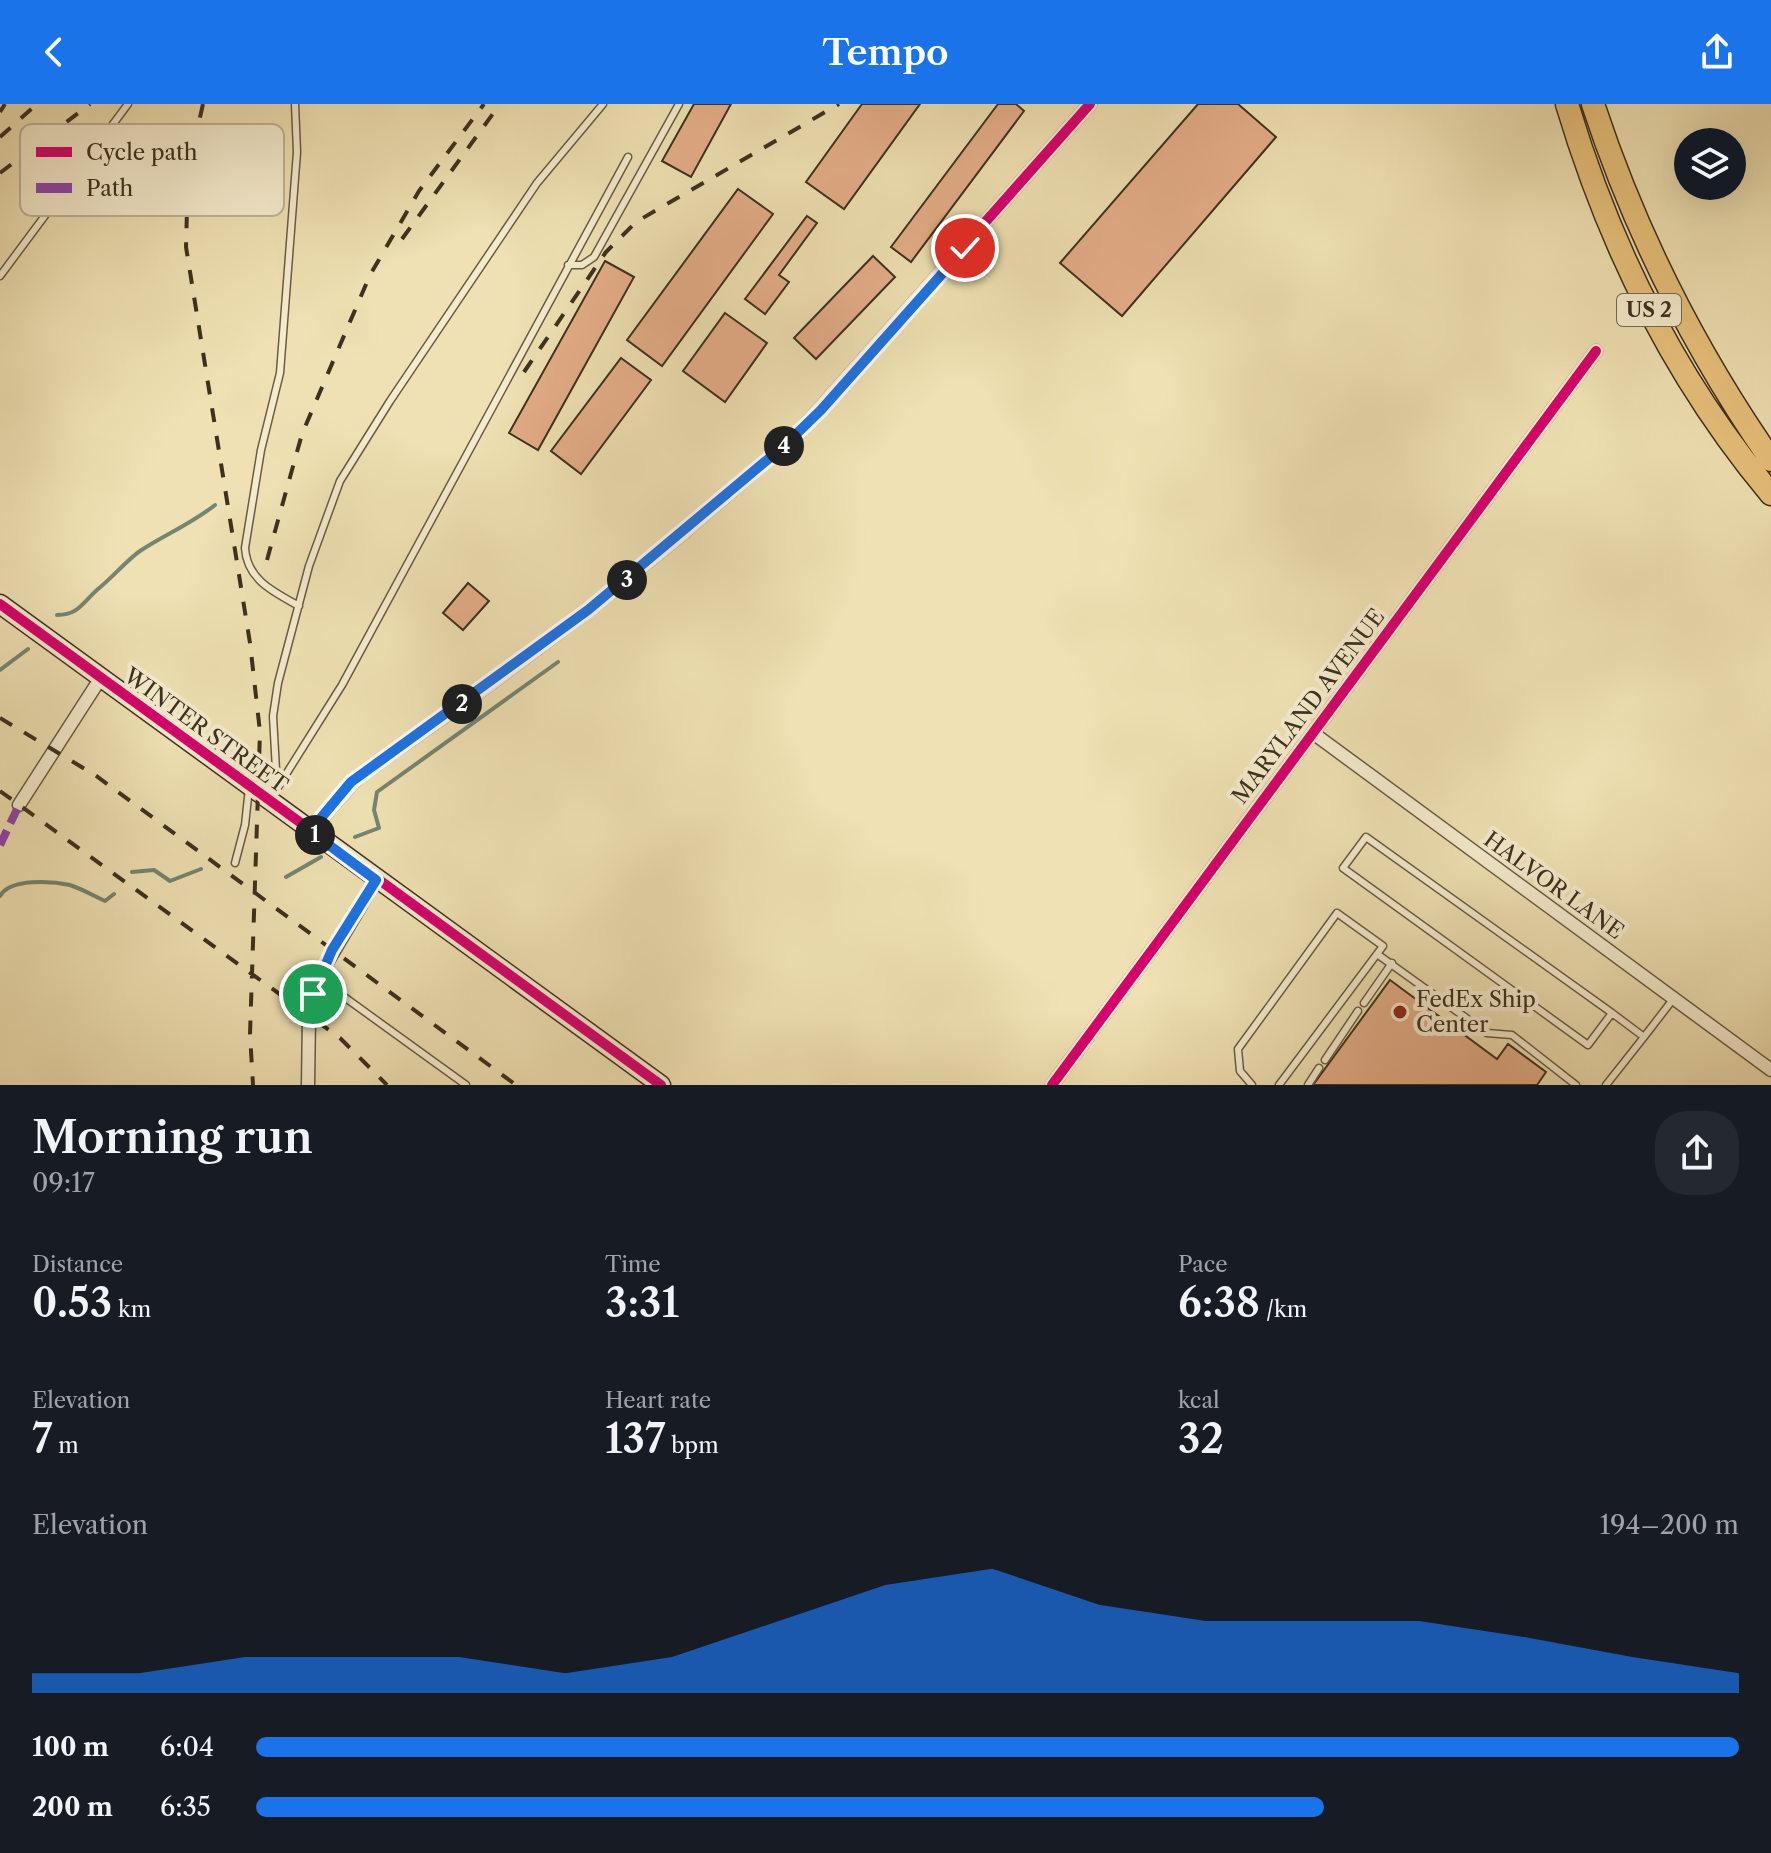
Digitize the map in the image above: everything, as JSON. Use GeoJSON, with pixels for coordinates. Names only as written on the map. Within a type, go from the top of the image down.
{"type":"FeatureCollection","features":[{"type":"Feature","properties":{"kind":"highway","name":"US 2"},"geometry":{"type":"LineString","coordinates":[[1567,104],[1619,249],[1674,360],[1727,442],[1771,494]]}},
{"type":"Feature","properties":{"kind":"highway","name":"US 2"},"geometry":{"type":"LineString","coordinates":[[1593,104],[1647,247],[1671,298],[1771,460]]}},
{"type":"Feature","properties":{"kind":"highway"},"geometry":{"type":"LineString","coordinates":[[1600,104],[1606,142]]}},
{"type":"Feature","properties":{"kind":"street"},"geometry":{"type":"LineString","coordinates":[[310,831],[351,782],[588,610],[792,439],[1090,104]]}},
{"type":"Feature","properties":{"kind":"street","name":"MARYLAND AVENUE"},"geometry":{"type":"LineString","coordinates":[[1052,1085],[1596,351]]}},
{"type":"Feature","properties":{"kind":"street","name":"WINTER STREET"},"geometry":{"type":"LineString","coordinates":[[0,604],[661,1085]]}},
{"type":"Feature","properties":{"kind":"street"},"geometry":{"type":"LineString","coordinates":[[19,805],[100,679]]}},
{"type":"Feature","properties":{"kind":"street","name":"HALVOR LANE"},"geometry":{"type":"LineString","coordinates":[[1313,733],[1771,1070]]}},
{"type":"Feature","properties":{"kind":"street"},"geometry":{"type":"LineString","coordinates":[[308,1085],[309,1017],[318,978],[376,880]]}},
{"type":"Feature","properties":{"kind":"lane"},"geometry":{"type":"LineString","coordinates":[[113,124],[128,104]]}},
{"type":"Feature","properties":{"kind":"lane"},"geometry":{"type":"LineString","coordinates":[[295,104],[297,152],[280,373],[261,450],[245,548],[253,574],[274,592],[299,606]]}},
{"type":"Feature","properties":{"kind":"lane"},"geometry":{"type":"LineString","coordinates":[[269,801],[276,770],[274,707],[299,606],[333,498],[361,445],[537,183],[603,104]]}},
{"type":"Feature","properties":{"kind":"lane"},"geometry":{"type":"LineString","coordinates":[[568,265],[582,265],[594,257],[679,104]]}},
{"type":"Feature","properties":{"kind":"lane"},"geometry":{"type":"LineString","coordinates":[[269,801],[342,685],[628,157]]}},
{"type":"Feature","properties":{"kind":"lane"},"geometry":{"type":"LineString","coordinates":[[0,276],[45,216]]}},
{"type":"Feature","properties":{"kind":"lane"},"geometry":{"type":"LineString","coordinates":[[235,863],[245,825],[249,787]]}},
{"type":"Feature","properties":{"kind":"lane"},"geometry":{"type":"LineString","coordinates":[[1612,1013],[1588,1045],[1343,868],[1366,837],[1612,1013],[1644,1037]]}},
{"type":"Feature","properties":{"kind":"lane"},"geometry":{"type":"LineString","coordinates":[[1252,1085],[1240,1071],[1238,1049],[1337,913],[1383,946],[1279,1085]]}},
{"type":"Feature","properties":{"kind":"lane"},"geometry":{"type":"LineString","coordinates":[[1377,954],[1487,1033],[1512,1035],[1576,1085]]}},
{"type":"Feature","properties":{"kind":"lane"},"geometry":{"type":"LineString","coordinates":[[1364,1003],[1392,963]]}},
{"type":"Feature","properties":{"kind":"lane"},"geometry":{"type":"LineString","coordinates":[[318,978],[466,1085]]}},
{"type":"Feature","properties":{"kind":"lane"},"geometry":{"type":"LineString","coordinates":[[1606,1085],[1674,998]]}},
{"type":"Feature","properties":{"kind":"lane"},"geometry":{"type":"LineString","coordinates":[[1325,1060],[1358,1011]]}},
{"type":"Feature","properties":{"kind":"lane"},"geometry":{"type":"LineString","coordinates":[[1308,1085],[1319,1068]]}},
{"type":"Feature","properties":{"kind":"building"},"geometry":{"type":"Polygon","coordinates":[[[694,104],[731,104],[691,177],[662,161],[694,104]]]}},
{"type":"Feature","properties":{"kind":"building"},"geometry":{"type":"Polygon","coordinates":[[[862,104],[920,104],[844,209],[806,182],[862,104]]]}},
{"type":"Feature","properties":{"kind":"building"},"geometry":{"type":"Polygon","coordinates":[[[998,104],[1016,104],[1024,111],[911,262],[891,247],[998,104]]]}},
{"type":"Feature","properties":{"kind":"building"},"geometry":{"type":"Polygon","coordinates":[[[1198,104],[1238,104],[1276,137],[1122,316],[1060,263],[1198,104]]]}},
{"type":"Feature","properties":{"kind":"building"},"geometry":{"type":"Polygon","coordinates":[[[738,189],[773,214],[662,366],[627,340],[738,189]]]}},
{"type":"Feature","properties":{"kind":"building"},"geometry":{"type":"Polygon","coordinates":[[[807,216],[817,223],[779,275],[789,282],[765,314],[745,299],[807,216]]]}},
{"type":"Feature","properties":{"kind":"building"},"geometry":{"type":"Polygon","coordinates":[[[873,256],[895,277],[816,359],[794,338],[873,256]]]}},
{"type":"Feature","properties":{"kind":"building"},"geometry":{"type":"Polygon","coordinates":[[[605,261],[634,277],[538,450],[509,433],[605,261]]]}},
{"type":"Feature","properties":{"kind":"building"},"geometry":{"type":"Polygon","coordinates":[[[725,313],[767,343],[725,402],[683,371],[725,313]]]}},
{"type":"Feature","properties":{"kind":"building"},"geometry":{"type":"Polygon","coordinates":[[[621,358],[651,380],[581,474],[551,451],[621,358]]]}},
{"type":"Feature","properties":{"kind":"building"},"geometry":{"type":"Polygon","coordinates":[[[468,583],[489,601],[463,630],[443,613],[468,583]]]}},
{"type":"Feature","properties":{"kind":"building","name":"FedEx Ship Center"},"geometry":{"type":"Polygon","coordinates":[[[1390,980],[1497,1059],[1508,1044],[1546,1072],[1537,1085],[1313,1085],[1390,980]]]}},
{"type":"Feature","properties":{"kind":"waterway"},"geometry":{"type":"LineString","coordinates":[[57,615],[76,610],[135,555],[215,505]]}},
{"type":"Feature","properties":{"kind":"waterway"},"geometry":{"type":"LineString","coordinates":[[0,670],[28,649]]}},
{"type":"Feature","properties":{"kind":"waterway"},"geometry":{"type":"LineString","coordinates":[[355,837],[379,828],[374,810],[377,792],[558,662]]}},
{"type":"Feature","properties":{"kind":"waterway"},"geometry":{"type":"LineString","coordinates":[[286,877],[321,857]]}},
{"type":"Feature","properties":{"kind":"waterway"},"geometry":{"type":"LineString","coordinates":[[132,872],[154,870],[170,881],[201,869]]}},
{"type":"Feature","properties":{"kind":"waterway"},"geometry":{"type":"LineString","coordinates":[[0,896],[13,886],[43,882],[70,885],[105,901],[114,894]]}},
{"type":"Feature","properties":{"kind":"railway"},"geometry":{"type":"LineString","coordinates":[[0,112],[5,104]]}},
{"type":"Feature","properties":{"kind":"railway"},"geometry":{"type":"LineString","coordinates":[[0,137],[37,104]]}},
{"type":"Feature","properties":{"kind":"railway"},"geometry":{"type":"LineString","coordinates":[[64,124],[90,104]]}},
{"type":"Feature","properties":{"kind":"railway"},"geometry":{"type":"LineString","coordinates":[[199,124],[203,104]]}},
{"type":"Feature","properties":{"kind":"railway"},"geometry":{"type":"LineString","coordinates":[[267,560],[302,434],[370,275],[419,191],[484,104]]}},
{"type":"Feature","properties":{"kind":"railway"},"geometry":{"type":"LineString","coordinates":[[402,239],[500,104]]}},
{"type":"Feature","properties":{"kind":"railway"},"geometry":{"type":"LineString","coordinates":[[524,372],[606,252],[636,222],[839,104]]}},
{"type":"Feature","properties":{"kind":"railway"},"geometry":{"type":"LineString","coordinates":[[0,173],[20,158]]}},
{"type":"Feature","properties":{"kind":"railway"},"geometry":{"type":"LineString","coordinates":[[187,216],[186,247],[250,643],[260,732],[250,1034],[253,1085]]}},
{"type":"Feature","properties":{"kind":"railway"},"geometry":{"type":"LineString","coordinates":[[0,718],[95,775],[516,1085]]}},
{"type":"Feature","properties":{"kind":"railway"},"geometry":{"type":"LineString","coordinates":[[0,791],[340,1038],[387,1085]]}},
{"type":"Feature","properties":{"kind":"marked path"},"geometry":{"type":"LineString","coordinates":[[0,845],[19,805]]}},
{"type":"Feature","properties":{"kind":"cycle path"},"geometry":{"type":"LineString","coordinates":[[310,831],[359,776],[588,610],[676,539],[799,432],[1090,104]]}},
{"type":"Feature","properties":{"kind":"cycle path"},"geometry":{"type":"LineString","coordinates":[[1052,1085],[1596,351]]}},
{"type":"Feature","properties":{"kind":"cycle path"},"geometry":{"type":"LineString","coordinates":[[0,604],[661,1085]]}},
{"type":"Feature","properties":{"kind":"place","name":"FedEx Ship Center"},"geometry":{"type":"Point","coordinates":[1400,1012]}},
{"type":"Feature","properties":{"kind":"route"},"geometry":{"type":"LineString","coordinates":[[313,994],[332,950],[376,880],[310,831],[344,789],[530,655],[623,583],[751,475],[821,410],[965,248]]}}]}
